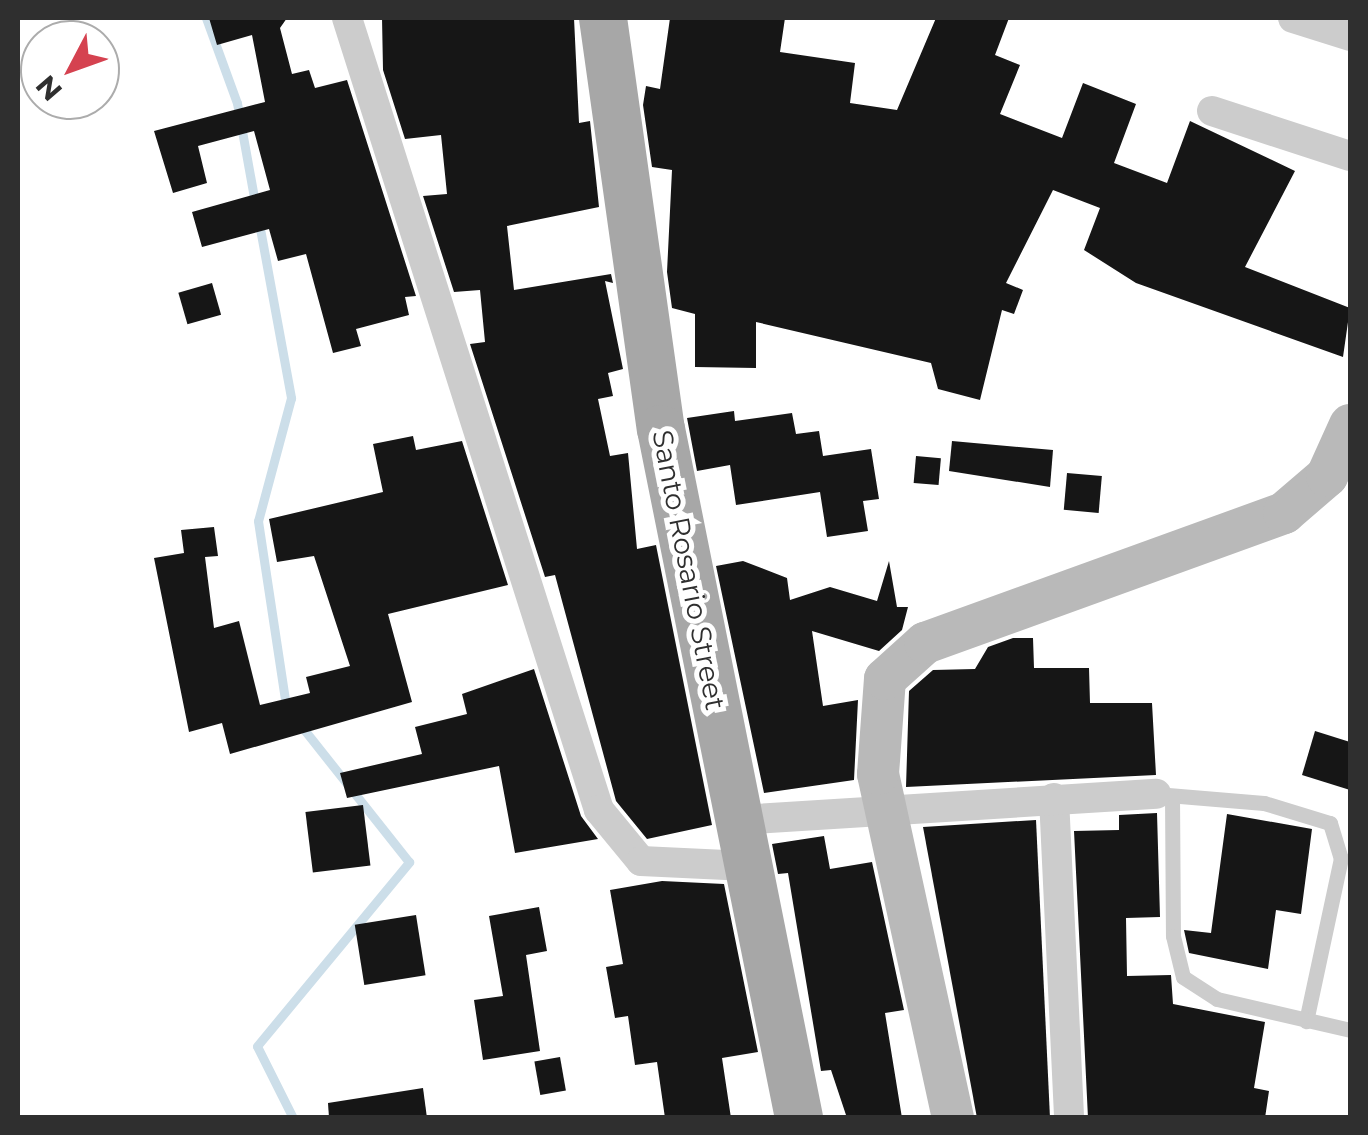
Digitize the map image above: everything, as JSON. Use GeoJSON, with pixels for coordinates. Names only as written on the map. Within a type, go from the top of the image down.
{"type":"FeatureCollection","features":[{"type":"Feature","properties":{"kind":"main road","name":"Santo Rosario Street"},"geometry":{"type":"LineString","coordinates":[[603,18],[646,340],[747,866],[800,1118]]}},
{"type":"Feature","properties":{"kind":"street"},"geometry":{"type":"LineString","coordinates":[[347,18],[599,810],[641,862],[747,866]]}},
{"type":"Feature","properties":{"kind":"street"},"geometry":{"type":"LineString","coordinates":[[1293,18],[1350,36]]}},
{"type":"Feature","properties":{"kind":"street"},"geometry":{"type":"LineString","coordinates":[[1212,111],[1350,156]]}},
{"type":"Feature","properties":{"kind":"street"},"geometry":{"type":"LineString","coordinates":[[952,1118],[884,804],[878,713],[885,679],[906,656],[1284,512],[1327,476],[1350,425]]}},
{"type":"Feature","properties":{"kind":"street"},"geometry":{"type":"LineString","coordinates":[[738,820],[884,804],[1164,795]]}},
{"type":"Feature","properties":{"kind":"street"},"geometry":{"type":"LineString","coordinates":[[1054,798],[1069,1118]]}},
{"type":"Feature","properties":{"kind":"lane"},"geometry":{"type":"LineString","coordinates":[[1306,1021],[1338,835],[1318,814],[1164,795],[1173,936],[1184,977],[1218,998],[1306,1021],[1350,1030]]}},
{"type":"Feature","properties":{"kind":"building"},"geometry":{"type":"Polygon","coordinates":[[[209,18],[287,18],[280,28],[292,74],[309,70],[315,88],[347,80],[416,296],[405,297],[409,315],[356,329],[361,346],[333,353],[306,254],[278,261],[269,229],[202,247],[192,212],[270,190],[254,131],[198,146],[207,183],[173,193],[154,131],[265,102],[252,35],[217,45],[209,18]]]}},
{"type":"Feature","properties":{"kind":"building"},"geometry":{"type":"Polygon","coordinates":[[[382,18],[574,18],[579,123],[590,121],[599,207],[507,226],[514,290],[611,274],[613,283],[605,281],[623,369],[608,373],[613,396],[598,399],[610,456],[628,453],[637,549],[656,545],[712,825],[647,839],[616,801],[555,575],[545,577],[470,344],[485,342],[480,290],[454,292],[423,196],[447,194],[441,135],[405,139],[383,70],[382,18]]]}},
{"type":"Feature","properties":{"kind":"building"},"geometry":{"type":"Polygon","coordinates":[[[670,18],[785,18],[780,52],[855,63],[850,103],[897,110],[936,18],[1009,18],[995,55],[1020,65],[1000,114],[1062,138],[1083,83],[1136,104],[1114,163],[1167,183],[1190,121],[1295,171],[1245,267],[1350,308],[1343,357],[1136,283],[1084,250],[1100,208],[1053,190],[1006,283],[1023,290],[1014,314],[1002,310],[980,400],[938,389],[931,363],[756,322],[756,368],[695,367],[695,314],[672,308],[667,272],[672,170],[652,167],[643,105],[646,86],[660,89],[670,18]]]}},
{"type":"Feature","properties":{"kind":"building"},"geometry":{"type":"Polygon","coordinates":[[[212,283],[221,315],[187,324],[178,293],[212,283]]]}},
{"type":"Feature","properties":{"kind":"building"},"geometry":{"type":"Polygon","coordinates":[[[734,411],[735,421],[792,413],[796,434],[819,431],[823,456],[871,449],[879,499],[863,501],[868,531],[827,537],[820,492],[736,505],[730,465],[697,471],[687,418],[734,411]]]}},
{"type":"Feature","properties":{"kind":"building"},"geometry":{"type":"Polygon","coordinates":[[[413,436],[416,450],[462,441],[508,585],[388,614],[412,702],[230,754],[222,723],[189,732],[154,558],[184,553],[181,530],[214,527],[218,556],[205,557],[214,628],[239,621],[260,705],[310,693],[306,677],[350,666],[314,556],[277,562],[269,519],[383,492],[373,444],[413,436]]]}},
{"type":"Feature","properties":{"kind":"building"},"geometry":{"type":"Polygon","coordinates":[[[952,441],[1053,450],[1050,487],[949,471],[952,441]]]}},
{"type":"Feature","properties":{"kind":"building"},"geometry":{"type":"Polygon","coordinates":[[[916,456],[941,458],[939,485],[914,483],[916,456]]]}},
{"type":"Feature","properties":{"kind":"building"},"geometry":{"type":"Polygon","coordinates":[[[1067,473],[1102,476],[1099,513],[1064,510],[1067,473]]]}},
{"type":"Feature","properties":{"kind":"building"},"geometry":{"type":"Polygon","coordinates":[[[743,561],[787,578],[790,600],[830,587],[877,601],[889,561],[897,607],[908,607],[902,630],[879,651],[812,631],[823,706],[858,700],[854,780],[764,793],[716,566],[743,561]]]}},
{"type":"Feature","properties":{"kind":"building"},"geometry":{"type":"Polygon","coordinates":[[[1013,638],[1033,638],[1034,668],[1089,668],[1090,703],[1152,703],[1156,775],[906,787],[909,691],[933,670],[975,669],[988,647],[1013,638]]]}},
{"type":"Feature","properties":{"kind":"building"},"geometry":{"type":"Polygon","coordinates":[[[534,669],[581,816],[598,839],[515,853],[499,766],[347,798],[340,773],[422,754],[415,727],[467,714],[462,694],[534,669]]]}},
{"type":"Feature","properties":{"kind":"building"},"geometry":{"type":"Polygon","coordinates":[[[1315,731],[1350,742],[1350,790],[1302,775],[1315,731]]]}},
{"type":"Feature","properties":{"kind":"building"},"geometry":{"type":"Polygon","coordinates":[[[363,805],[370,866],[313,873],[305,812],[363,805]]]}},
{"type":"Feature","properties":{"kind":"building"},"geometry":{"type":"Polygon","coordinates":[[[1157,813],[1160,917],[1126,918],[1127,976],[1171,975],[1173,1004],[1265,1022],[1254,1088],[1269,1091],[1265,1118],[1088,1118],[1074,831],[1119,830],[1119,815],[1157,813]]]}},
{"type":"Feature","properties":{"kind":"building"},"geometry":{"type":"Polygon","coordinates":[[[1227,814],[1312,829],[1301,914],[1276,910],[1268,969],[1189,953],[1184,930],[1211,933],[1227,814]]]}},
{"type":"Feature","properties":{"kind":"building"},"geometry":{"type":"Polygon","coordinates":[[[1036,820],[1050,1118],[977,1118],[923,827],[1036,820]]]}},
{"type":"Feature","properties":{"kind":"building"},"geometry":{"type":"Polygon","coordinates":[[[824,836],[830,869],[872,862],[904,1010],[885,1013],[902,1118],[847,1118],[831,1070],[821,1071],[788,873],[778,874],[772,844],[824,836]]]}},
{"type":"Feature","properties":{"kind":"building"},"geometry":{"type":"Polygon","coordinates":[[[662,881],[724,884],[758,1052],[722,1058],[731,1118],[665,1118],[657,1062],[635,1065],[628,1016],[615,1018],[606,967],[623,964],[610,890],[662,881]]]}},
{"type":"Feature","properties":{"kind":"building"},"geometry":{"type":"Polygon","coordinates":[[[539,907],[547,951],[526,955],[540,1051],[483,1060],[474,1000],[503,996],[489,916],[539,907]]]}},
{"type":"Feature","properties":{"kind":"building"},"geometry":{"type":"Polygon","coordinates":[[[416,915],[426,975],[364,985],[355,925],[416,915]]]}},
{"type":"Feature","properties":{"kind":"building"},"geometry":{"type":"Polygon","coordinates":[[[560,1057],[566,1090],[540,1095],[534,1062],[560,1057]]]}},
{"type":"Feature","properties":{"kind":"building"},"geometry":{"type":"Polygon","coordinates":[[[423,1088],[427,1118],[329,1118],[328,1103],[423,1088]]]}},
{"type":"Feature","properties":{"kind":"waterway"},"geometry":{"type":"LineString","coordinates":[[206,18],[237,103],[255,203]]}},
{"type":"Feature","properties":{"kind":"waterway"},"geometry":{"type":"LineString","coordinates":[[259,223],[291,398],[258,521],[286,707]]}},
{"type":"Feature","properties":{"kind":"waterway"},"geometry":{"type":"LineString","coordinates":[[293,1118],[257,1046],[409,862],[299,723]]}}]}
